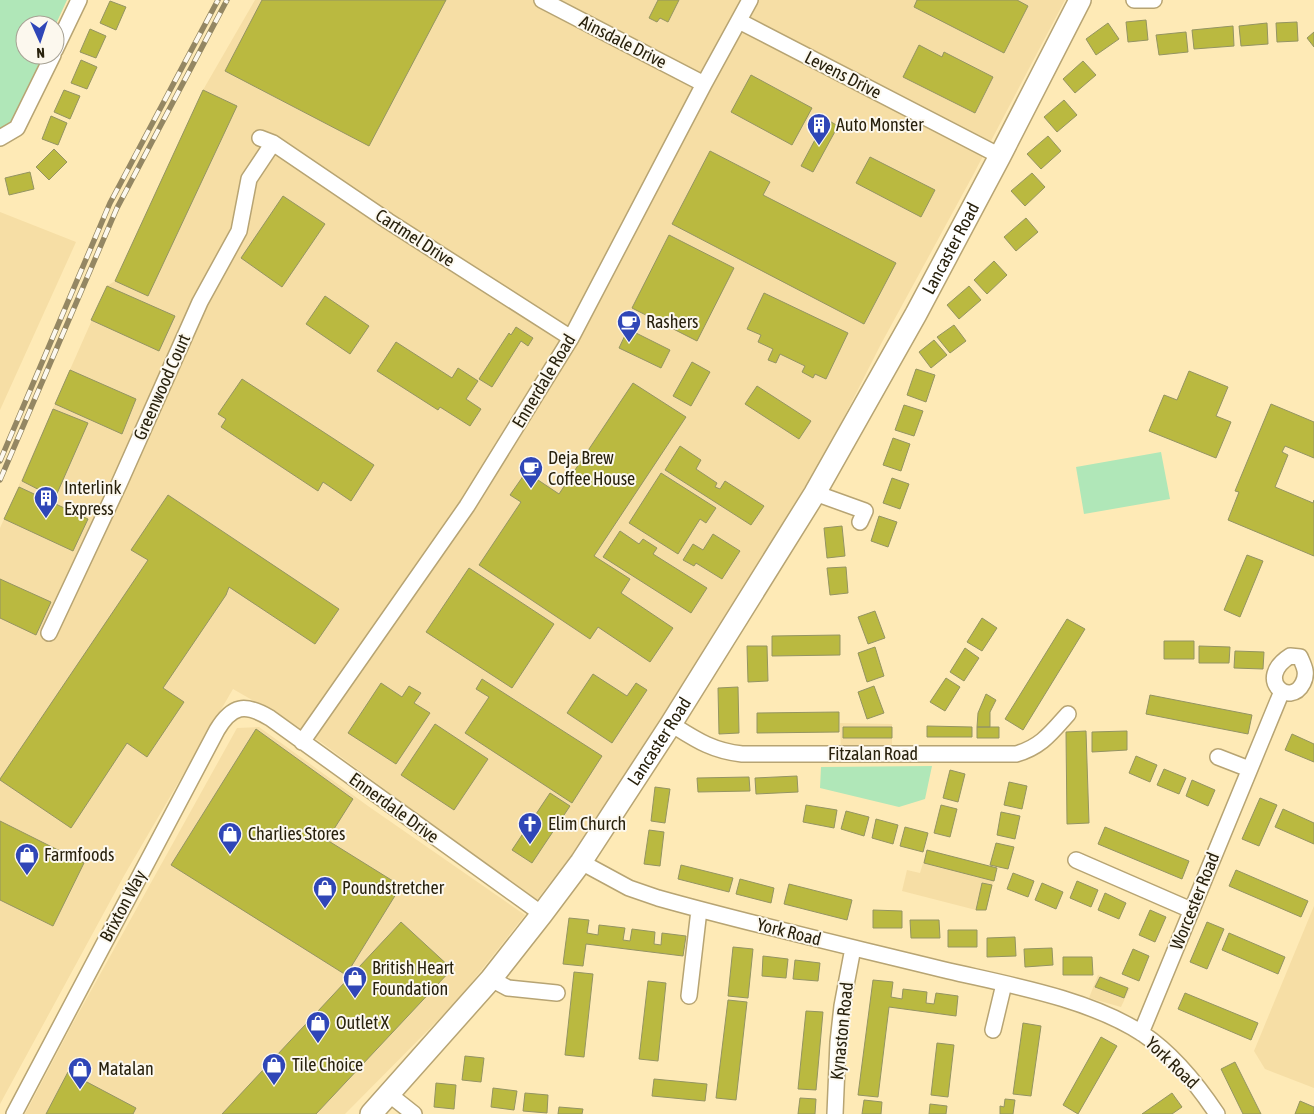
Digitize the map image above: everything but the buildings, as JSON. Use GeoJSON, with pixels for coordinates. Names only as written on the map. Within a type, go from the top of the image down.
{"type":"FeatureCollection","features":[{"type":"Feature","properties":{"kind":"street"},"geometry":{"type":"LineString","coordinates":[[65,29],[79,0]]}},
{"type":"Feature","properties":{"kind":"street","name":"Ainsdale Drive"},"geometry":{"type":"LineString","coordinates":[[542,0],[704,84]]}},
{"type":"Feature","properties":{"kind":"street","name":"Ennerdale Road"},"geometry":{"type":"LineString","coordinates":[[302,742],[467,506],[571,338],[750,0]]}},
{"type":"Feature","properties":{"kind":"street","name":"Lancaster Road"},"geometry":{"type":"LineString","coordinates":[[371,1114],[390,1095],[491,979],[542,914],[581,862],[671,724],[815,493],[916,314],[1080,0]]}},
{"type":"Feature","properties":{"kind":"street"},"geometry":{"type":"LineString","coordinates":[[1134,0],[1154,0]]}},
{"type":"Feature","properties":{"kind":"street","name":"Levens Drive"},"geometry":{"type":"LineString","coordinates":[[739,21],[1000,156]]}},
{"type":"Feature","properties":{"kind":"street"},"geometry":{"type":"LineString","coordinates":[[0,138],[17,128],[48,65]]}},
{"type":"Feature","properties":{"kind":"street","name":"Cartmel Drive"},"geometry":{"type":"LineString","coordinates":[[267,140],[388,221],[571,338]]}},
{"type":"Feature","properties":{"kind":"street","name":"Greenwood Court"},"geometry":{"type":"LineString","coordinates":[[49,633],[120,484],[200,302],[239,231],[249,179],[267,140]]}},
{"type":"Feature","properties":{"kind":"street"},"geometry":{"type":"LineString","coordinates":[[815,493],[865,511],[860,522]]}},
{"type":"Feature","properties":{"kind":"street","name":"Worcester Road"},"geometry":{"type":"LineString","coordinates":[[1141,1033],[1282,691]]}},
{"type":"Feature","properties":{"kind":"street","name":"Ennerdale Drive"},"geometry":{"type":"LineString","coordinates":[[243,708],[257,710],[542,914]]}},
{"type":"Feature","properties":{"kind":"street","name":"Brixton Way"},"geometry":{"type":"LineString","coordinates":[[14,1114],[217,730],[231,712],[243,708]]}},
{"type":"Feature","properties":{"kind":"street","name":"Fitzalan Road"},"geometry":{"type":"LineString","coordinates":[[671,724],[708,747],[725,753],[1016,754],[1042,743],[1068,714]]}},
{"type":"Feature","properties":{"kind":"street"},"geometry":{"type":"LineString","coordinates":[[1218,757],[1249,770]]}},
{"type":"Feature","properties":{"kind":"street"},"geometry":{"type":"LineString","coordinates":[[1076,860],[1191,910]]}},
{"type":"Feature","properties":{"kind":"street","name":"York Road"},"geometry":{"type":"LineString","coordinates":[[581,862],[629,888],[699,910],[1004,984],[1079,1004],[1113,1017],[1141,1033],[1164,1051],[1203,1093],[1217,1114]]}},
{"type":"Feature","properties":{"kind":"street"},"geometry":{"type":"LineString","coordinates":[[689,996],[699,910]]}},
{"type":"Feature","properties":{"kind":"street","name":"Kynaston Road"},"geometry":{"type":"LineString","coordinates":[[834,1114],[842,1006],[853,948]]}},
{"type":"Feature","properties":{"kind":"street"},"geometry":{"type":"LineString","coordinates":[[491,979],[508,988],[557,993]]}},
{"type":"Feature","properties":{"kind":"street"},"geometry":{"type":"LineString","coordinates":[[993,1030],[1004,984]]}},
{"type":"Feature","properties":{"kind":"street"},"geometry":{"type":"LineString","coordinates":[[390,1095],[414,1114]]}},
{"type":"Feature","properties":{"kind":"shaded area"},"geometry":{"type":"Polygon","coordinates":[[[255,0],[1065,0],[881,344],[808,488],[662,721],[576,849],[536,901],[322,743],[289,721],[233,689],[125,874],[0,1104],[0,528],[107,286],[115,281],[203,90],[255,0]]]}},
{"type":"Feature","properties":{"kind":"shaded area"},"geometry":{"type":"Polygon","coordinates":[[[0,212],[76,242],[0,410],[0,212]]]}},
{"type":"Feature","properties":{"kind":"shaded area"},"geometry":{"type":"Polygon","coordinates":[[[840,723],[892,724],[892,748],[841,749],[840,723]]]}},
{"type":"Feature","properties":{"kind":"shaded area"},"geometry":{"type":"Polygon","coordinates":[[[259,727],[368,806],[525,915],[457,1001],[345,1114],[25,1114],[73,1023],[237,728],[259,727]]]}},
{"type":"Feature","properties":{"kind":"shaded area"},"geometry":{"type":"Polygon","coordinates":[[[927,850],[997,868],[986,910],[976,910],[902,891],[907,870],[920,873],[927,850]]]}},
{"type":"Feature","properties":{"kind":"shaded area"},"geometry":{"type":"Polygon","coordinates":[[[1314,906],[1314,1088],[1265,1069],[1254,1051],[1314,906]]]}},
{"type":"Feature","properties":{"kind":"shaded area"},"geometry":{"type":"Polygon","coordinates":[[[1098,975],[1130,988],[1121,1007],[1089,998],[1098,975]]]}},
{"type":"Feature","properties":{"kind":"green space"},"geometry":{"type":"Polygon","coordinates":[[[0,0],[67,0],[60,15],[15,15],[15,65],[39,65],[14,124],[0,131],[0,0]]]}},
{"type":"Feature","properties":{"kind":"green space"},"geometry":{"type":"Polygon","coordinates":[[[1161,452],[1170,499],[1084,514],[1076,467],[1161,452]]]}},
{"type":"Feature","properties":{"kind":"green space"},"geometry":{"type":"Polygon","coordinates":[[[932,766],[925,799],[899,807],[820,788],[821,767],[932,766]]]}},
{"type":"Feature","properties":{"kind":"railway"},"geometry":{"type":"LineString","coordinates":[[0,461],[110,203],[218,0]]}},
{"type":"Feature","properties":{"kind":"railway"},"geometry":{"type":"LineString","coordinates":[[0,480],[117,208],[227,0]]}},
{"type":"Feature","properties":{"kind":"place","name":"Auto Monster"},"geometry":{"type":"Point","coordinates":[819,146]}},
{"type":"Feature","properties":{"kind":"place","name":"Rashers"},"geometry":{"type":"Point","coordinates":[629,343]}},
{"type":"Feature","properties":{"kind":"place","name":"Deja Brew Coffee House"},"geometry":{"type":"Point","coordinates":[531,489]}},
{"type":"Feature","properties":{"kind":"place","name":"Interlink Express"},"geometry":{"type":"Point","coordinates":[46,519]}},
{"type":"Feature","properties":{"kind":"place","name":"Elim Church"},"geometry":{"type":"Point","coordinates":[530,845]}},
{"type":"Feature","properties":{"kind":"place","name":"Charlies Stores"},"geometry":{"type":"Point","coordinates":[230,855]}},
{"type":"Feature","properties":{"kind":"place","name":"Farmfoods"},"geometry":{"type":"Point","coordinates":[27,876]}},
{"type":"Feature","properties":{"kind":"place","name":"Poundstretcher"},"geometry":{"type":"Point","coordinates":[325,909]}},
{"type":"Feature","properties":{"kind":"place","name":"British Heart Foundation"},"geometry":{"type":"Point","coordinates":[355,999]}},
{"type":"Feature","properties":{"kind":"place","name":"Outlet X"},"geometry":{"type":"Point","coordinates":[318,1044]}},
{"type":"Feature","properties":{"kind":"place","name":"Tile Choice"},"geometry":{"type":"Point","coordinates":[274,1086]}},
{"type":"Feature","properties":{"kind":"place","name":"Matalan"},"geometry":{"type":"Point","coordinates":[80,1090]}}]}
